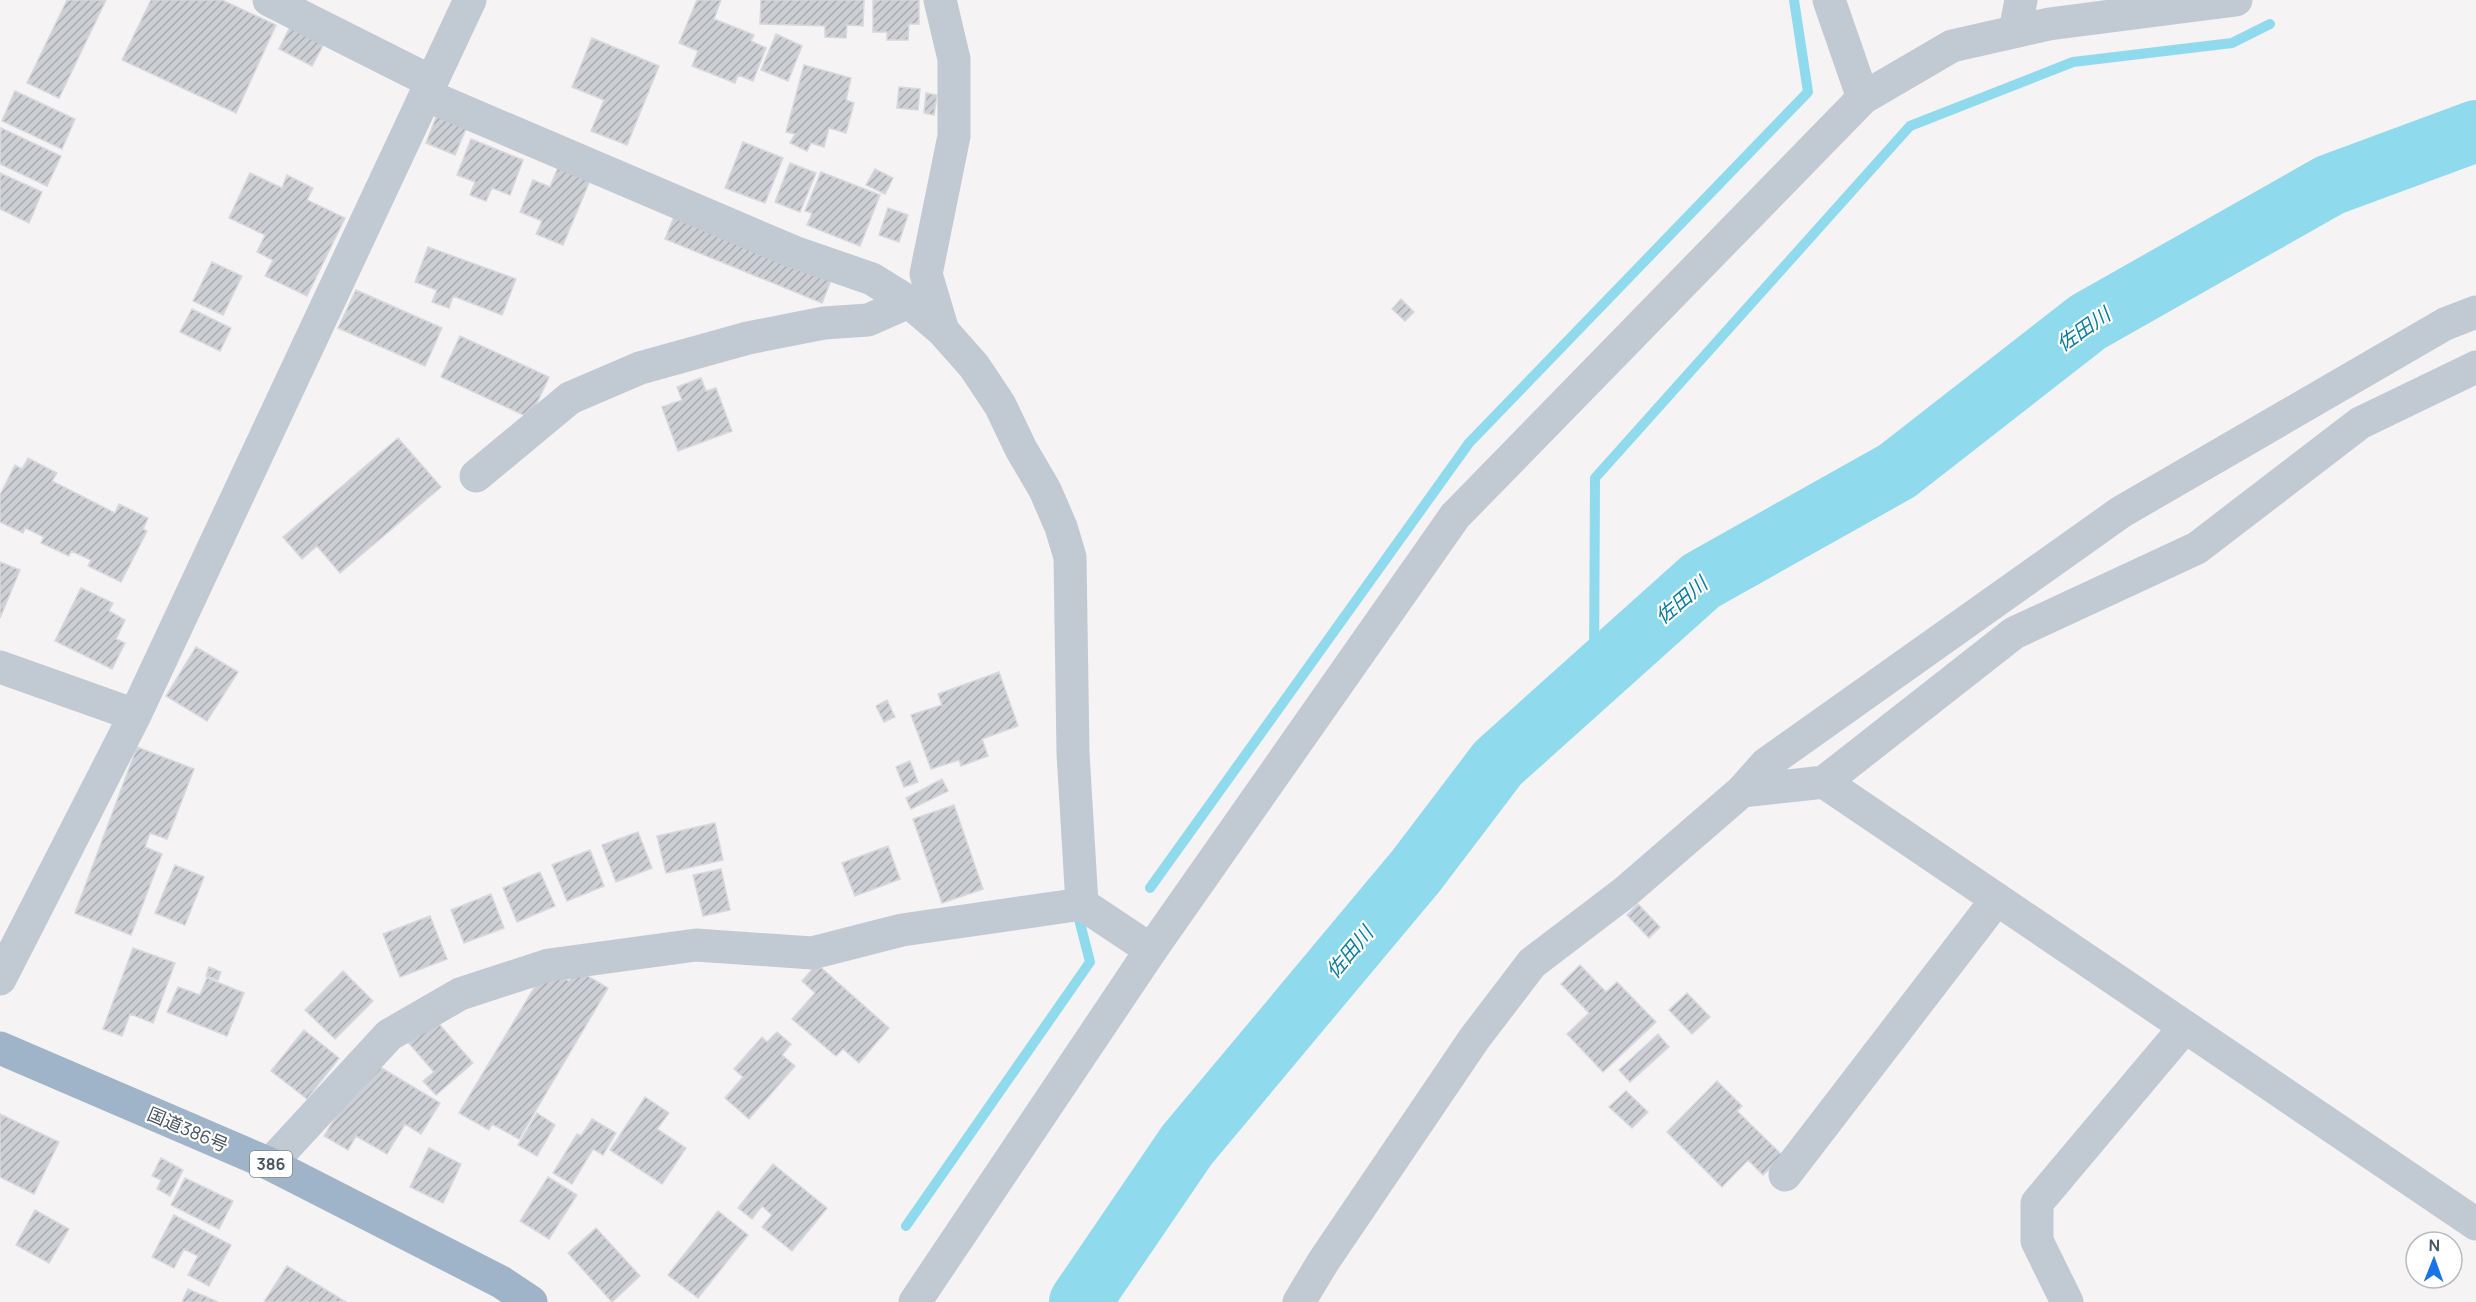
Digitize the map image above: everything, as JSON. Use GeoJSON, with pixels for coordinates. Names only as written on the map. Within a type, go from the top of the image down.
{"type":"FeatureCollection","features":[{"type":"Feature","properties":{"kind":"highway","name":"国道386号"},"geometry":{"type":"LineString","coordinates":[[0,1048],[270,1164],[501,1282],[531,1302]]}},
{"type":"Feature","properties":{"kind":"street"},"geometry":{"type":"LineString","coordinates":[[269,0],[429,89],[794,252],[872,279],[909,302],[943,331],[974,366],[1000,405],[1021,449],[1045,490],[1061,527],[1070,557],[1073,753],[1082,904]]}},
{"type":"Feature","properties":{"kind":"street"},"geometry":{"type":"LineString","coordinates":[[0,979],[135,715],[470,0]]}},
{"type":"Feature","properties":{"kind":"street"},"geometry":{"type":"LineString","coordinates":[[940,0],[954,59],[956,93],[954,136],[926,274],[943,331]]}},
{"type":"Feature","properties":{"kind":"street"},"geometry":{"type":"LineString","coordinates":[[1829,0],[1863,98]]}},
{"type":"Feature","properties":{"kind":"street"},"geometry":{"type":"LineString","coordinates":[[915,1302],[1151,950],[1455,516],[1863,98],[1952,46],[2018,16],[2049,24],[2236,0]]}},
{"type":"Feature","properties":{"kind":"street"},"geometry":{"type":"LineString","coordinates":[[476,476],[570,399],[640,368],[748,338],[824,322],[868,320],[909,302]]}},
{"type":"Feature","properties":{"kind":"street"},"geometry":{"type":"LineString","coordinates":[[1299,1302],[1329,1253],[1474,1039],[1532,963],[1624,893],[1742,791],[1766,764],[2121,512],[2445,324],[2476,312]]}},
{"type":"Feature","properties":{"kind":"street"},"geometry":{"type":"LineString","coordinates":[[1742,791],[1824,782],[2014,633],[2197,548],[2360,423],[2476,367]]}},
{"type":"Feature","properties":{"kind":"street"},"geometry":{"type":"LineString","coordinates":[[0,667],[135,715]]}},
{"type":"Feature","properties":{"kind":"street"},"geometry":{"type":"LineString","coordinates":[[1824,782],[2476,1224]]}},
{"type":"Feature","properties":{"kind":"street"},"geometry":{"type":"LineString","coordinates":[[1785,1175],[1997,899]]}},
{"type":"Feature","properties":{"kind":"street"},"geometry":{"type":"LineString","coordinates":[[270,1164],[389,1035],[460,994],[549,965],[696,945],[812,953],[902,930],[1082,904],[1151,950]]}},
{"type":"Feature","properties":{"kind":"street"},"geometry":{"type":"LineString","coordinates":[[2067,1302],[2037,1240],[2037,1203],[2185,1027]]}},
{"type":"Feature","properties":{"kind":"building"},"geometry":{"type":"Polygon","coordinates":[[[67,0],[106,0],[59,98],[27,83],[67,0]]]}},
{"type":"Feature","properties":{"kind":"building"},"geometry":{"type":"Polygon","coordinates":[[[151,0],[222,0],[276,25],[236,113],[122,60],[151,0]]]}},
{"type":"Feature","properties":{"kind":"building"},"geometry":{"type":"Polygon","coordinates":[[[697,0],[721,0],[714,19],[754,35],[751,41],[766,48],[753,81],[738,75],[735,83],[692,66],[698,51],[679,43],[697,0]]]}},
{"type":"Feature","properties":{"kind":"building"},"geometry":{"type":"Polygon","coordinates":[[[761,0],[864,0],[863,26],[847,25],[846,38],[825,37],[825,26],[760,24],[761,0]]]}},
{"type":"Feature","properties":{"kind":"building"},"geometry":{"type":"Polygon","coordinates":[[[873,0],[919,0],[919,24],[909,24],[908,40],[887,40],[887,32],[873,32],[873,0]]]}},
{"type":"Feature","properties":{"kind":"building"},"geometry":{"type":"Polygon","coordinates":[[[294,19],[328,36],[312,66],[279,49],[294,19]]]}},
{"type":"Feature","properties":{"kind":"building"},"geometry":{"type":"Polygon","coordinates":[[[776,34],[802,46],[788,81],[761,70],[776,34]]]}},
{"type":"Feature","properties":{"kind":"building"},"geometry":{"type":"Polygon","coordinates":[[[592,38],[659,66],[627,145],[591,131],[604,100],[572,87],[592,38]]]}},
{"type":"Feature","properties":{"kind":"building"},"geometry":{"type":"Polygon","coordinates":[[[804,65],[851,78],[846,100],[854,103],[846,133],[829,128],[824,147],[811,143],[807,151],[790,143],[795,134],[786,132],[804,65]]]}},
{"type":"Feature","properties":{"kind":"building"},"geometry":{"type":"Polygon","coordinates":[[[899,87],[920,89],[918,110],[897,108],[899,87]]]}},
{"type":"Feature","properties":{"kind":"building"},"geometry":{"type":"Polygon","coordinates":[[[15,91],[75,119],[62,149],[2,121],[15,91]]]}},
{"type":"Feature","properties":{"kind":"building"},"geometry":{"type":"Polygon","coordinates":[[[926,93],[937,95],[934,115],[924,113],[926,93]]]}},
{"type":"Feature","properties":{"kind":"building"},"geometry":{"type":"Polygon","coordinates":[[[438,112],[468,124],[455,155],[426,143],[438,112]]]}},
{"type":"Feature","properties":{"kind":"building"},"geometry":{"type":"Polygon","coordinates":[[[1,128],[61,156],[47,186],[0,164],[1,128]]]}},
{"type":"Feature","properties":{"kind":"building"},"geometry":{"type":"Polygon","coordinates":[[[471,139],[523,160],[510,195],[492,188],[486,201],[470,195],[475,182],[457,175],[471,139]]]}},
{"type":"Feature","properties":{"kind":"building"},"geometry":{"type":"Polygon","coordinates":[[[743,142],[783,158],[765,203],[725,188],[743,142]]]}},
{"type":"Feature","properties":{"kind":"building"},"geometry":{"type":"Polygon","coordinates":[[[790,163],[816,173],[800,212],[775,202],[790,163]]]}},
{"type":"Feature","properties":{"kind":"building"},"geometry":{"type":"Polygon","coordinates":[[[559,165],[591,178],[563,245],[536,234],[542,221],[520,212],[533,180],[550,187],[559,165]]]}},
{"type":"Feature","properties":{"kind":"building"},"geometry":{"type":"Polygon","coordinates":[[[875,169],[893,178],[885,194],[866,185],[875,169]]]}},
{"type":"Feature","properties":{"kind":"building"},"geometry":{"type":"Polygon","coordinates":[[[821,172],[880,195],[860,246],[807,225],[812,213],[805,211],[821,172]]]}},
{"type":"Feature","properties":{"kind":"building"},"geometry":{"type":"Polygon","coordinates":[[[0,173],[42,192],[29,223],[0,209],[0,173]]]}},
{"type":"Feature","properties":{"kind":"building"},"geometry":{"type":"Polygon","coordinates":[[[250,173],[282,188],[287,175],[313,188],[307,200],[345,218],[307,296],[265,276],[273,260],[257,252],[265,235],[229,218],[250,173]]]}},
{"type":"Feature","properties":{"kind":"building"},"geometry":{"type":"Polygon","coordinates":[[[888,208],[908,215],[899,242],[879,235],[888,208]]]}},
{"type":"Feature","properties":{"kind":"building"},"geometry":{"type":"Polygon","coordinates":[[[677,209],[834,273],[822,303],[665,239],[677,209]]]}},
{"type":"Feature","properties":{"kind":"building"},"geometry":{"type":"Polygon","coordinates":[[[428,247],[516,279],[502,315],[453,296],[449,308],[432,302],[437,290],[415,282],[428,247]]]}},
{"type":"Feature","properties":{"kind":"building"},"geometry":{"type":"Polygon","coordinates":[[[212,262],[242,276],[223,315],[193,301],[212,262]]]}},
{"type":"Feature","properties":{"kind":"building"},"geometry":{"type":"Polygon","coordinates":[[[356,290],[442,328],[425,366],[338,328],[356,290]]]}},
{"type":"Feature","properties":{"kind":"building"},"geometry":{"type":"Polygon","coordinates":[[[1401,299],[1414,312],[1405,321],[1392,309],[1401,299]]]}},
{"type":"Feature","properties":{"kind":"building"},"geometry":{"type":"Polygon","coordinates":[[[192,309],[231,328],[220,351],[180,332],[192,309]]]}},
{"type":"Feature","properties":{"kind":"building"},"geometry":{"type":"Polygon","coordinates":[[[460,336],[549,377],[530,418],[441,377],[460,336]]]}},
{"type":"Feature","properties":{"kind":"building"},"geometry":{"type":"Polygon","coordinates":[[[701,378],[706,391],[716,388],[732,431],[678,451],[662,407],[682,400],[677,387],[701,378]]]}},
{"type":"Feature","properties":{"kind":"building"},"geometry":{"type":"Polygon","coordinates":[[[398,438],[441,487],[340,573],[317,546],[302,559],[283,537],[398,438]]]}},
{"type":"Feature","properties":{"kind":"building"},"geometry":{"type":"Polygon","coordinates":[[[28,458],[57,473],[52,481],[115,513],[119,504],[148,518],[143,529],[147,531],[121,582],[88,566],[91,560],[71,551],[69,556],[41,543],[44,537],[25,528],[23,533],[0,522],[0,495],[15,465],[22,469],[28,458]]]}},
{"type":"Feature","properties":{"kind":"building"},"geometry":{"type":"Polygon","coordinates":[[[0,562],[20,570],[0,618],[0,562]]]}},
{"type":"Feature","properties":{"kind":"building"},"geometry":{"type":"Polygon","coordinates":[[[81,588],[113,603],[109,611],[125,620],[116,639],[125,643],[112,669],[55,641],[81,588]]]}},
{"type":"Feature","properties":{"kind":"building"},"geometry":{"type":"Polygon","coordinates":[[[196,647],[238,672],[207,721],[166,696],[196,647]]]}},
{"type":"Feature","properties":{"kind":"building"},"geometry":{"type":"Polygon","coordinates":[[[999,672],[1018,726],[982,739],[988,756],[961,766],[959,760],[931,769],[911,715],[942,705],[938,694],[999,672]]]}},
{"type":"Feature","properties":{"kind":"building"},"geometry":{"type":"Polygon","coordinates":[[[887,700],[895,717],[884,722],[876,706],[887,700]]]}},
{"type":"Feature","properties":{"kind":"building"},"geometry":{"type":"Polygon","coordinates":[[[137,747],[194,769],[167,839],[150,833],[145,847],[162,854],[131,935],[75,913],[137,747]]]}},
{"type":"Feature","properties":{"kind":"building"},"geometry":{"type":"Polygon","coordinates":[[[910,761],[918,782],[904,787],[896,767],[910,761]]]}},
{"type":"Feature","properties":{"kind":"building"},"geometry":{"type":"Polygon","coordinates":[[[942,779],[948,791],[911,809],[906,798],[942,779]]]}},
{"type":"Feature","properties":{"kind":"building"},"geometry":{"type":"Polygon","coordinates":[[[954,805],[983,889],[942,903],[913,819],[954,805]]]}},
{"type":"Feature","properties":{"kind":"building"},"geometry":{"type":"Polygon","coordinates":[[[715,823],[723,860],[666,873],[657,836],[715,823]]]}},
{"type":"Feature","properties":{"kind":"building"},"geometry":{"type":"Polygon","coordinates":[[[638,832],[652,868],[616,882],[602,845],[638,832]]]}},
{"type":"Feature","properties":{"kind":"building"},"geometry":{"type":"Polygon","coordinates":[[[888,846],[900,879],[855,896],[842,863],[888,846]]]}},
{"type":"Feature","properties":{"kind":"building"},"geometry":{"type":"Polygon","coordinates":[[[590,850],[604,886],[567,901],[552,865],[590,850]]]}},
{"type":"Feature","properties":{"kind":"building"},"geometry":{"type":"Polygon","coordinates":[[[175,865],[204,877],[185,925],[155,913],[175,865]]]}},
{"type":"Feature","properties":{"kind":"building"},"geometry":{"type":"Polygon","coordinates":[[[721,869],[730,910],[703,916],[693,875],[721,869]]]}},
{"type":"Feature","properties":{"kind":"building"},"geometry":{"type":"Polygon","coordinates":[[[540,872],[555,906],[517,922],[503,888],[540,872]]]}},
{"type":"Feature","properties":{"kind":"building"},"geometry":{"type":"Polygon","coordinates":[[[491,894],[504,928],[464,943],[451,910],[491,894]]]}},
{"type":"Feature","properties":{"kind":"building"},"geometry":{"type":"Polygon","coordinates":[[[1638,904],[1660,927],[1649,938],[1627,915],[1638,904]]]}},
{"type":"Feature","properties":{"kind":"building"},"geometry":{"type":"Polygon","coordinates":[[[430,916],[447,959],[400,977],[383,934],[430,916]]]}},
{"type":"Feature","properties":{"kind":"building"},"geometry":{"type":"Polygon","coordinates":[[[133,948],[175,963],[153,1023],[130,1014],[122,1036],[103,1029],[133,948]]]}},
{"type":"Feature","properties":{"kind":"building"},"geometry":{"type":"Polygon","coordinates":[[[817,964],[889,1028],[859,1063],[843,1049],[836,1056],[792,1019],[815,993],[802,981],[817,964]]]}},
{"type":"Feature","properties":{"kind":"building"},"geometry":{"type":"Polygon","coordinates":[[[1580,965],[1606,992],[1617,982],[1656,1022],[1603,1072],[1567,1034],[1589,1013],[1561,984],[1580,965]]]}},
{"type":"Feature","properties":{"kind":"building"},"geometry":{"type":"Polygon","coordinates":[[[209,967],[221,972],[218,980],[206,976],[209,967]]]}},
{"type":"Feature","properties":{"kind":"building"},"geometry":{"type":"Polygon","coordinates":[[[546,968],[569,981],[576,969],[608,988],[519,1139],[492,1124],[489,1130],[459,1113],[546,968]]]}},
{"type":"Feature","properties":{"kind":"building"},"geometry":{"type":"Polygon","coordinates":[[[343,971],[373,1001],[335,1039],[305,1010],[343,971]]]}},
{"type":"Feature","properties":{"kind":"building"},"geometry":{"type":"Polygon","coordinates":[[[207,978],[244,993],[227,1036],[167,1012],[178,987],[200,995],[207,978]]]}},
{"type":"Feature","properties":{"kind":"building"},"geometry":{"type":"Polygon","coordinates":[[[1687,993],[1710,1017],[1692,1034],[1669,1010],[1687,993]]]}},
{"type":"Feature","properties":{"kind":"building"},"geometry":{"type":"Polygon","coordinates":[[[433,1017],[473,1063],[436,1095],[423,1081],[434,1072],[406,1040],[433,1017]]]}},
{"type":"Feature","properties":{"kind":"building"},"geometry":{"type":"Polygon","coordinates":[[[304,1030],[339,1058],[307,1099],[271,1071],[304,1030]]]}},
{"type":"Feature","properties":{"kind":"building"},"geometry":{"type":"Polygon","coordinates":[[[777,1032],[791,1044],[782,1055],[795,1066],[749,1119],[725,1098],[743,1077],[734,1069],[762,1037],[767,1042],[777,1032]]]}},
{"type":"Feature","properties":{"kind":"building"},"geometry":{"type":"Polygon","coordinates":[[[1658,1034],[1669,1047],[1630,1082],[1619,1070],[1658,1034]]]}},
{"type":"Feature","properties":{"kind":"building"},"geometry":{"type":"Polygon","coordinates":[[[370,1061],[440,1103],[421,1134],[405,1124],[387,1154],[356,1136],[348,1150],[324,1136],[370,1061]]]}},
{"type":"Feature","properties":{"kind":"building"},"geometry":{"type":"Polygon","coordinates":[[[1717,1081],[1742,1106],[1737,1111],[1783,1156],[1763,1175],[1748,1160],[1722,1187],[1667,1132],[1717,1081]]]}},
{"type":"Feature","properties":{"kind":"building"},"geometry":{"type":"Polygon","coordinates":[[[1626,1091],[1648,1112],[1632,1128],[1609,1107],[1626,1091]]]}},
{"type":"Feature","properties":{"kind":"building"},"geometry":{"type":"Polygon","coordinates":[[[645,1097],[669,1113],[657,1129],[686,1148],[662,1184],[610,1150],[645,1097]]]}},
{"type":"Feature","properties":{"kind":"building"},"geometry":{"type":"Polygon","coordinates":[[[537,1113],[555,1125],[537,1156],[518,1145],[537,1113]]]}},
{"type":"Feature","properties":{"kind":"building"},"geometry":{"type":"Polygon","coordinates":[[[0,1114],[59,1142],[34,1194],[0,1177],[0,1114]]]}},
{"type":"Feature","properties":{"kind":"building"},"geometry":{"type":"Polygon","coordinates":[[[592,1119],[616,1133],[603,1155],[593,1149],[572,1184],[553,1173],[577,1134],[581,1136],[592,1119]]]}},
{"type":"Feature","properties":{"kind":"building"},"geometry":{"type":"Polygon","coordinates":[[[429,1148],[461,1164],[443,1203],[410,1187],[429,1148]]]}},
{"type":"Feature","properties":{"kind":"building"},"geometry":{"type":"Polygon","coordinates":[[[161,1158],[183,1170],[170,1196],[157,1189],[161,1180],[152,1176],[161,1158]]]}},
{"type":"Feature","properties":{"kind":"building"},"geometry":{"type":"Polygon","coordinates":[[[773,1164],[827,1208],[792,1251],[762,1227],[772,1215],[762,1206],[752,1219],[738,1208],[773,1164]]]}},
{"type":"Feature","properties":{"kind":"building"},"geometry":{"type":"Polygon","coordinates":[[[548,1177],[577,1195],[549,1239],[520,1221],[548,1177]]]}},
{"type":"Feature","properties":{"kind":"building"},"geometry":{"type":"Polygon","coordinates":[[[185,1178],[233,1201],[219,1229],[171,1205],[185,1178]]]}},
{"type":"Feature","properties":{"kind":"building"},"geometry":{"type":"Polygon","coordinates":[[[35,1210],[69,1229],[49,1263],[16,1245],[35,1210]]]}},
{"type":"Feature","properties":{"kind":"building"},"geometry":{"type":"Polygon","coordinates":[[[718,1211],[748,1235],[698,1298],[668,1275],[718,1211]]]}},
{"type":"Feature","properties":{"kind":"building"},"geometry":{"type":"Polygon","coordinates":[[[174,1215],[231,1245],[209,1286],[188,1275],[198,1256],[184,1249],[174,1268],[152,1257],[174,1215]]]}},
{"type":"Feature","properties":{"kind":"building"},"geometry":{"type":"Polygon","coordinates":[[[596,1228],[640,1276],[612,1302],[568,1253],[596,1228]]]}},
{"type":"Feature","properties":{"kind":"building"},"geometry":{"type":"Polygon","coordinates":[[[287,1266],[346,1302],[264,1302],[287,1266]]]}},
{"type":"Feature","properties":{"kind":"building"},"geometry":{"type":"Polygon","coordinates":[[[188,1289],[218,1302],[182,1302],[188,1289]]]}},
{"type":"Feature","properties":{"kind":"waterway"},"geometry":{"type":"LineString","coordinates":[[1150,888],[1469,443],[1808,92],[1794,0]]}},
{"type":"Feature","properties":{"kind":"waterway"},"geometry":{"type":"LineString","coordinates":[[1594,676],[1595,478],[1910,126],[2073,62],[2232,43],[2270,24]]}},
{"type":"Feature","properties":{"kind":"waterway","name":"佐田川"},"geometry":{"type":"LineString","coordinates":[[1080,1302],[1187,1145],[1416,871],[1498,763],[1701,581],[1897,471],[2088,322],[2330,185],[2476,131]]}},
{"type":"Feature","properties":{"kind":"waterway"},"geometry":{"type":"LineString","coordinates":[[906,1226],[1090,962],[1079,919]]}}]}
